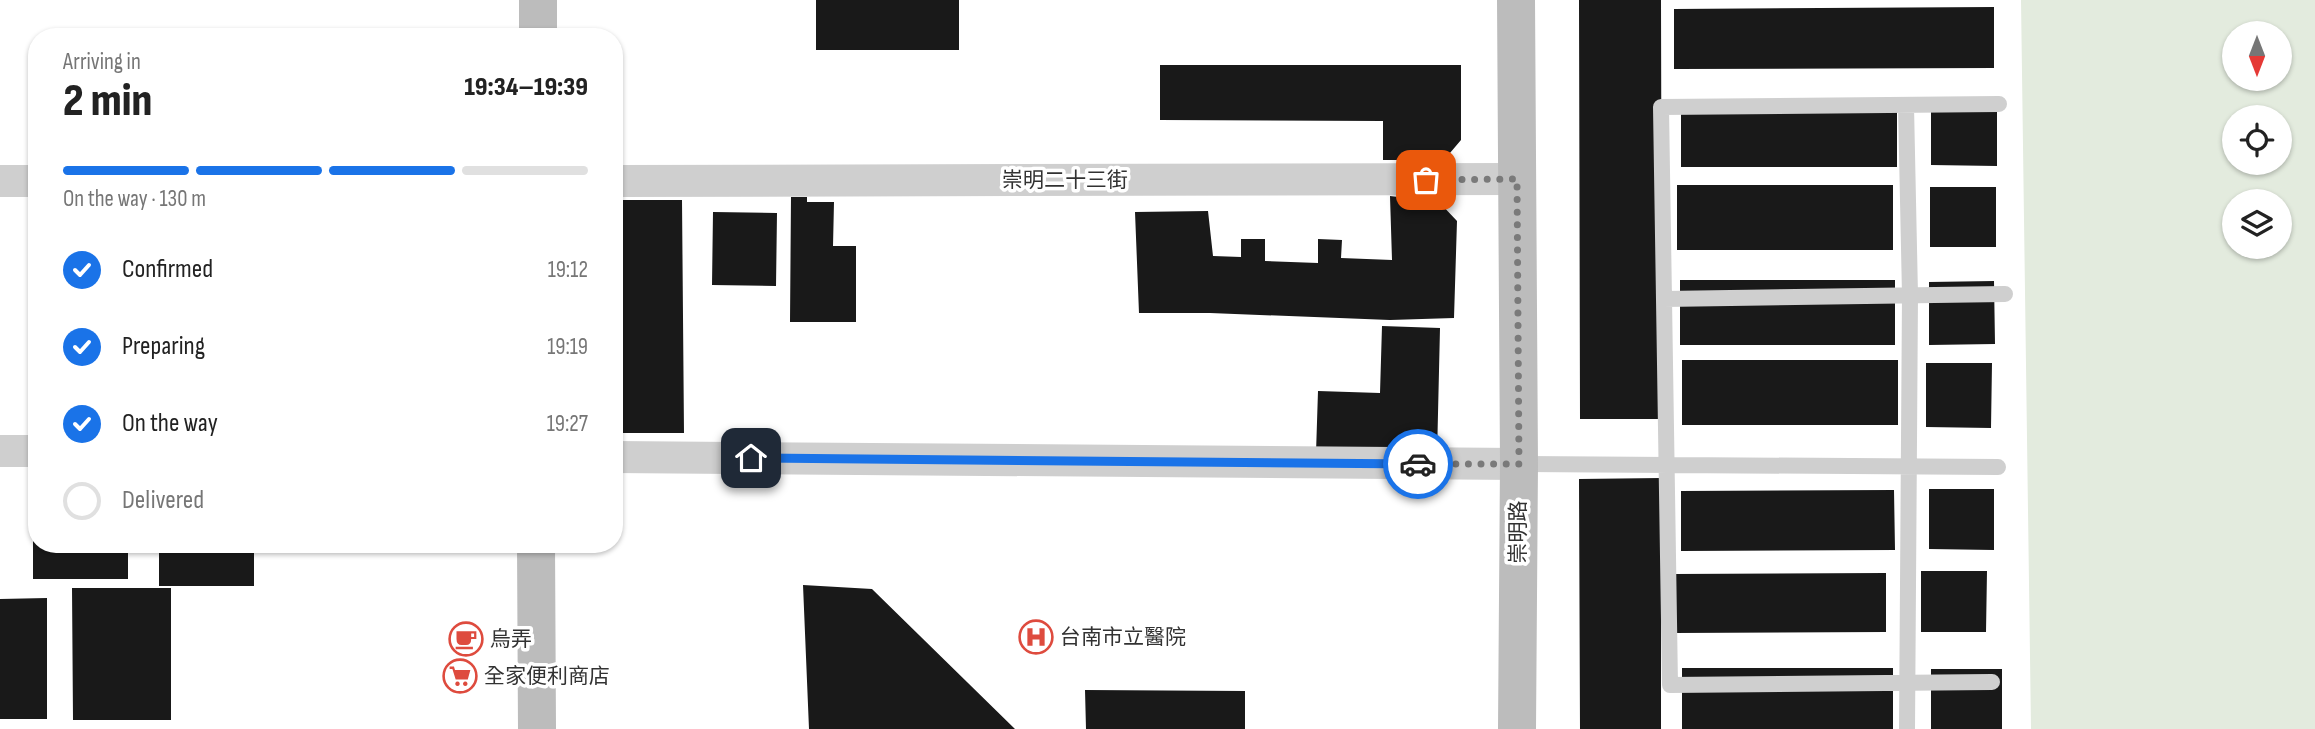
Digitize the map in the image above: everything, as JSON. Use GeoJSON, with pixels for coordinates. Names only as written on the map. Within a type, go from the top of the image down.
{"type":"FeatureCollection","features":[{"type":"Feature","properties":{"kind":"street"},"geometry":{"type":"LineString","coordinates":[[538,0],[538,28]]}},
{"type":"Feature","properties":{"kind":"street","name":"崇明路"},"geometry":{"type":"LineString","coordinates":[[1516,0],[1519,464],[1517,729]]}},
{"type":"Feature","properties":{"kind":"street","name":"崇明二十三街"},"geometry":{"type":"LineString","coordinates":[[623,181],[1517,179]]}},
{"type":"Feature","properties":{"kind":"street"},"geometry":{"type":"LineString","coordinates":[[0,181],[28,181]]}},
{"type":"Feature","properties":{"kind":"street"},"geometry":{"type":"LineString","coordinates":[[0,451],[28,451]]}},
{"type":"Feature","properties":{"kind":"street"},"geometry":{"type":"LineString","coordinates":[[623,457],[1519,464]]}},
{"type":"Feature","properties":{"kind":"street"},"geometry":{"type":"LineString","coordinates":[[536,553],[537,729]]}},
{"type":"Feature","properties":{"kind":"lane"},"geometry":{"type":"LineString","coordinates":[[1992,682],[1670,685],[1661,107],[1999,104]]}},
{"type":"Feature","properties":{"kind":"lane"},"geometry":{"type":"LineString","coordinates":[[1906,106],[1910,295],[1907,729]]}},
{"type":"Feature","properties":{"kind":"lane"},"geometry":{"type":"LineString","coordinates":[[1664,299],[2005,294]]}},
{"type":"Feature","properties":{"kind":"lane"},"geometry":{"type":"LineString","coordinates":[[1519,464],[1998,467]]}},
{"type":"Feature","properties":{"kind":"shaded area"},"geometry":{"type":"Polygon","coordinates":[[[2021,0],[2315,0],[2315,729],[2031,729],[2021,0]]]}},
{"type":"Feature","properties":{"kind":"building"},"geometry":{"type":"Polygon","coordinates":[[[816,0],[959,0],[959,50],[816,50],[816,0]]]}},
{"type":"Feature","properties":{"kind":"building"},"geometry":{"type":"Polygon","coordinates":[[[1579,0],[1661,0],[1662,419],[1580,419],[1579,0]]]}},
{"type":"Feature","properties":{"kind":"building"},"geometry":{"type":"Polygon","coordinates":[[[1994,7],[1994,68],[1674,69],[1674,9],[1994,7]]]}},
{"type":"Feature","properties":{"kind":"building"},"geometry":{"type":"Polygon","coordinates":[[[1160,65],[1461,65],[1461,140],[1444,160],[1383,160],[1383,121],[1160,120],[1160,65]]]}},
{"type":"Feature","properties":{"kind":"building"},"geometry":{"type":"Polygon","coordinates":[[[1931,99],[1997,99],[1997,166],[1931,165],[1931,99]]]}},
{"type":"Feature","properties":{"kind":"building"},"geometry":{"type":"Polygon","coordinates":[[[1681,102],[1897,102],[1897,167],[1681,167],[1681,102]]]}},
{"type":"Feature","properties":{"kind":"building"},"geometry":{"type":"Polygon","coordinates":[[[1677,185],[1893,185],[1893,250],[1677,250],[1677,185]]]}},
{"type":"Feature","properties":{"kind":"building"},"geometry":{"type":"Polygon","coordinates":[[[1930,187],[1996,187],[1996,247],[1930,247],[1930,187]]]}},
{"type":"Feature","properties":{"kind":"building"},"geometry":{"type":"Polygon","coordinates":[[[1390,196],[1439,202],[1457,221],[1454,318],[1390,320],[1139,313],[1135,212],[1208,211],[1213,256],[1241,257],[1241,239],[1265,239],[1265,261],[1318,263],[1318,239],[1342,240],[1341,258],[1392,260],[1390,196]]]}},
{"type":"Feature","properties":{"kind":"building"},"geometry":{"type":"Polygon","coordinates":[[[791,197],[807,197],[807,202],[834,202],[833,246],[856,246],[856,322],[790,322],[791,197]]]}},
{"type":"Feature","properties":{"kind":"building"},"geometry":{"type":"Polygon","coordinates":[[[623,200],[682,200],[684,433],[623,433],[623,200]]]}},
{"type":"Feature","properties":{"kind":"building"},"geometry":{"type":"Polygon","coordinates":[[[713,212],[777,213],[776,286],[712,285],[713,212]]]}},
{"type":"Feature","properties":{"kind":"building"},"geometry":{"type":"Polygon","coordinates":[[[1680,280],[1895,280],[1895,345],[1680,345],[1680,280]]]}},
{"type":"Feature","properties":{"kind":"building"},"geometry":{"type":"Polygon","coordinates":[[[1994,281],[1995,344],[1929,345],[1929,282],[1994,281]]]}},
{"type":"Feature","properties":{"kind":"building"},"geometry":{"type":"Polygon","coordinates":[[[1382,326],[1440,328],[1437,456],[1316,453],[1318,391],[1380,393],[1382,326]]]}},
{"type":"Feature","properties":{"kind":"building"},"geometry":{"type":"Polygon","coordinates":[[[1682,360],[1898,360],[1898,425],[1682,425],[1682,360]]]}},
{"type":"Feature","properties":{"kind":"building"},"geometry":{"type":"Polygon","coordinates":[[[1926,363],[1992,363],[1991,428],[1926,427],[1926,363]]]}},
{"type":"Feature","properties":{"kind":"building"},"geometry":{"type":"Polygon","coordinates":[[[1661,478],[1661,729],[1580,729],[1579,479],[1661,478]]]}},
{"type":"Feature","properties":{"kind":"building"},"geometry":{"type":"Polygon","coordinates":[[[1929,489],[1994,489],[1994,550],[1929,549],[1929,489]]]}},
{"type":"Feature","properties":{"kind":"building"},"geometry":{"type":"Polygon","coordinates":[[[1894,490],[1895,550],[1681,551],[1681,491],[1894,490]]]}},
{"type":"Feature","properties":{"kind":"building"},"geometry":{"type":"Polygon","coordinates":[[[33,553],[128,553],[128,579],[33,579],[33,553]]]}},
{"type":"Feature","properties":{"kind":"building"},"geometry":{"type":"Polygon","coordinates":[[[159,553],[254,553],[254,586],[159,586],[159,553]]]}},
{"type":"Feature","properties":{"kind":"building"},"geometry":{"type":"Polygon","coordinates":[[[1921,571],[1987,571],[1986,632],[1921,632],[1921,571]]]}},
{"type":"Feature","properties":{"kind":"building"},"geometry":{"type":"Polygon","coordinates":[[[1886,573],[1886,632],[1674,633],[1674,574],[1886,573]]]}},
{"type":"Feature","properties":{"kind":"building"},"geometry":{"type":"Polygon","coordinates":[[[803,585],[872,589],[1015,729],[809,729],[803,585]]]}},
{"type":"Feature","properties":{"kind":"building"},"geometry":{"type":"Polygon","coordinates":[[[72,588],[171,588],[171,720],[73,720],[72,588]]]}},
{"type":"Feature","properties":{"kind":"building"},"geometry":{"type":"Polygon","coordinates":[[[47,598],[47,719],[0,719],[0,599],[47,598]]]}},
{"type":"Feature","properties":{"kind":"building"},"geometry":{"type":"Polygon","coordinates":[[[1682,668],[1893,668],[1893,729],[1682,729],[1682,668]]]}},
{"type":"Feature","properties":{"kind":"building"},"geometry":{"type":"Polygon","coordinates":[[[1931,669],[2002,669],[2002,729],[1931,729],[1931,669]]]}},
{"type":"Feature","properties":{"kind":"building"},"geometry":{"type":"Polygon","coordinates":[[[1085,690],[1245,691],[1245,729],[1086,729],[1085,690]]]}},
{"type":"Feature","properties":{"kind":"way so far"},"geometry":{"type":"LineString","coordinates":[[1418,464],[1519,464],[1517,179],[1426,180]]}},
{"type":"Feature","properties":{"kind":"place","name":"台南市立醫院"},"geometry":{"type":"Point","coordinates":[1036,637]}},
{"type":"Feature","properties":{"kind":"place","name":"烏弄"},"geometry":{"type":"Point","coordinates":[466,639]}},
{"type":"Feature","properties":{"kind":"place","name":"全家便利商店"},"geometry":{"type":"Point","coordinates":[460,676]}},
{"type":"Feature","properties":{"kind":"route"},"geometry":{"type":"LineString","coordinates":[[751,458],[1418,464]]}}]}
